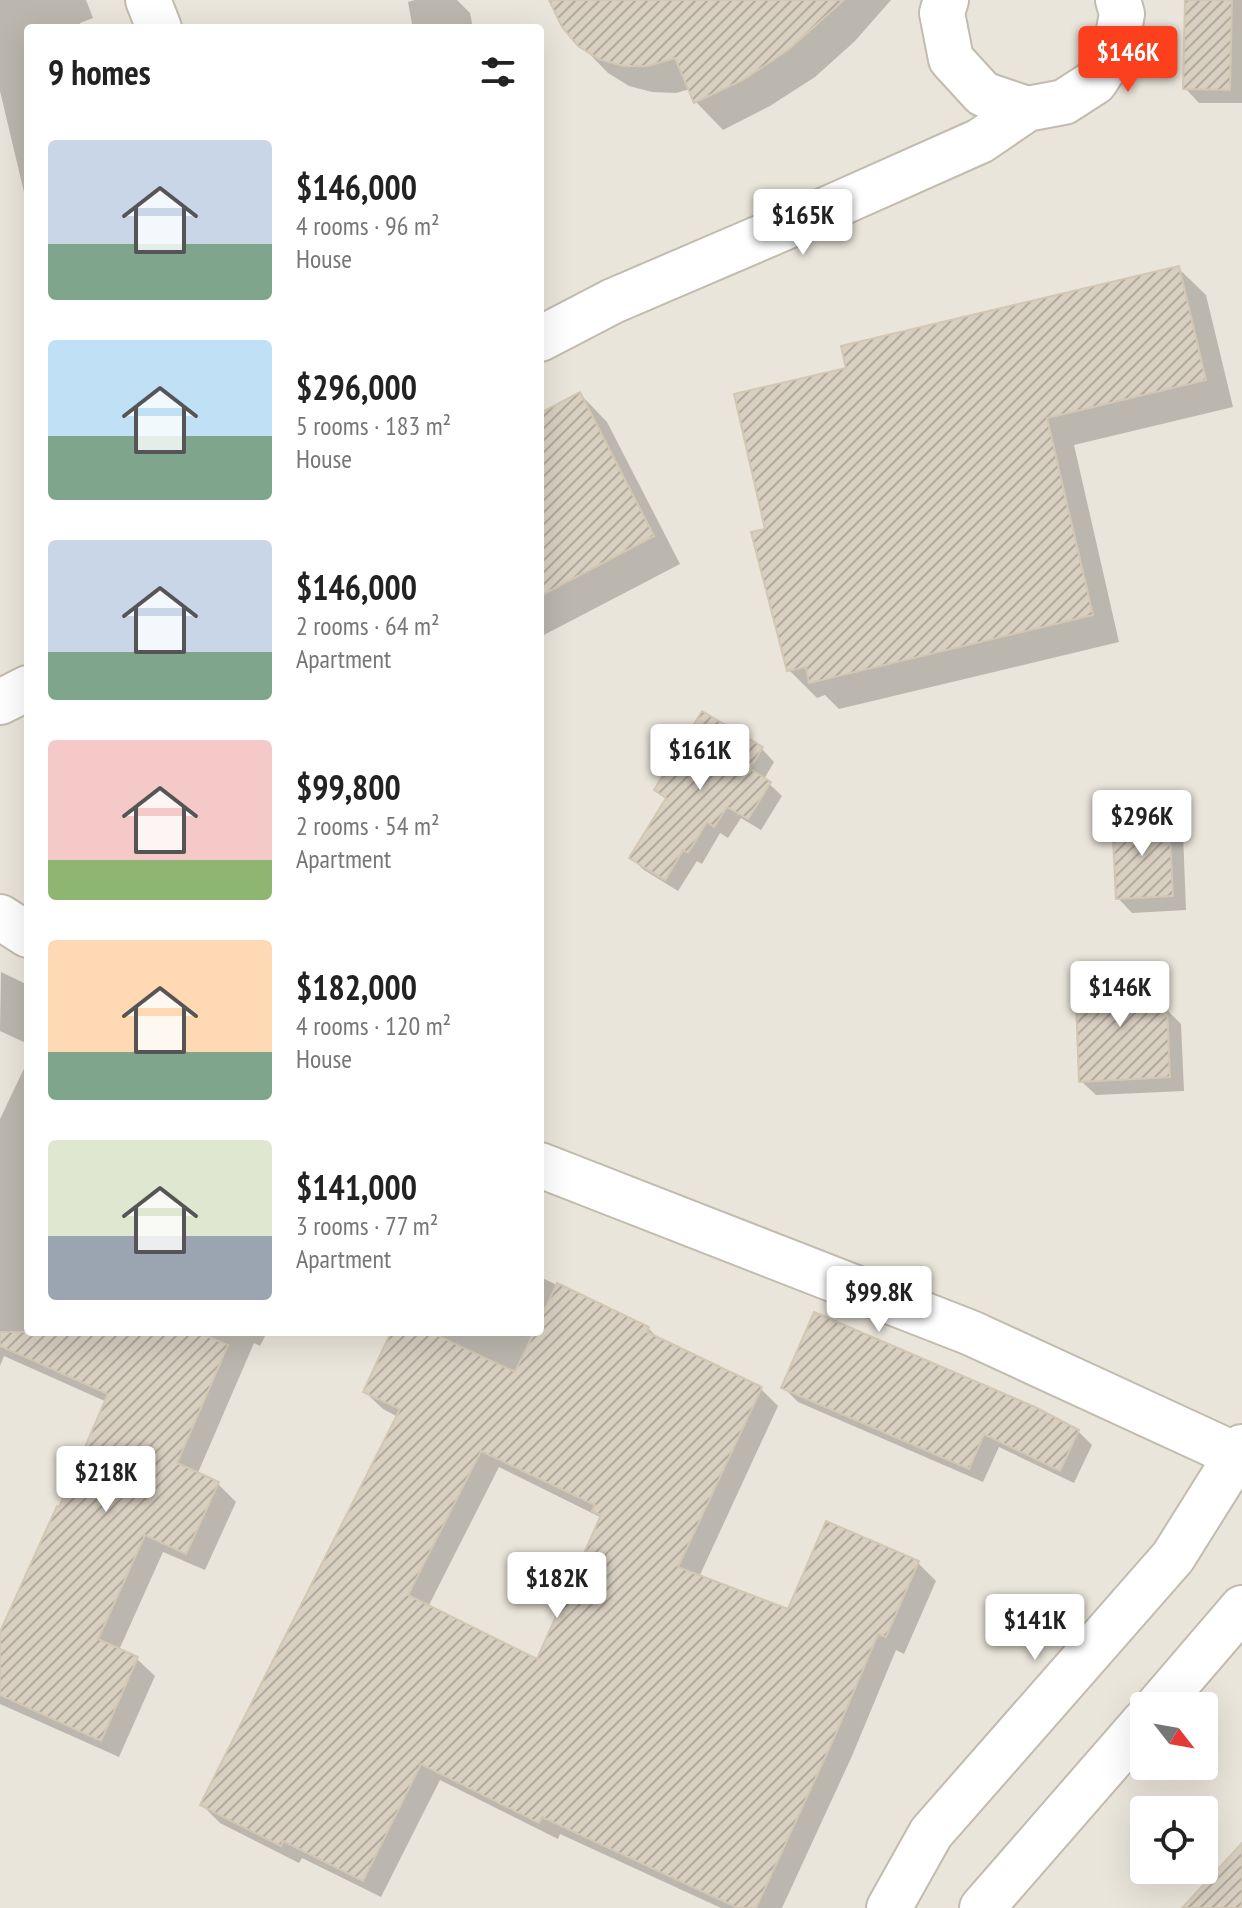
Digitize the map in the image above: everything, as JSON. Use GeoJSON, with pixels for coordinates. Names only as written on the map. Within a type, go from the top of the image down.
{"type":"FeatureCollection","features":[{"type":"Feature","properties":{"kind":"street"},"geometry":{"type":"LineString","coordinates":[[148,0],[157,24]]}},
{"type":"Feature","properties":{"kind":"street"},"geometry":{"type":"LineString","coordinates":[[946,0],[942,13],[951,59],[983,94],[1027,109]]}},
{"type":"Feature","properties":{"kind":"street"},"geometry":{"type":"LineString","coordinates":[[544,337],[613,301],[980,141],[1027,109],[1064,102],[1095,82],[1115,51],[1122,14],[1118,0]]}},
{"type":"Feature","properties":{"kind":"street"},"geometry":{"type":"LineString","coordinates":[[0,702],[24,690]]}},
{"type":"Feature","properties":{"kind":"street"},"geometry":{"type":"LineString","coordinates":[[0,917],[24,932]]}},
{"type":"Feature","properties":{"kind":"street"},"geometry":{"type":"LineString","coordinates":[[544,1167],[971,1333],[1240,1451],[1173,1557],[931,1833],[889,1908]]}},
{"type":"Feature","properties":{"kind":"street"},"geometry":{"type":"LineString","coordinates":[[1170,1692],[1242,1608]]}},
{"type":"Feature","properties":{"kind":"street"},"geometry":{"type":"LineString","coordinates":[[982,1908],[1130,1738]]}},
{"type":"Feature","properties":{"kind":"shaded area"},"geometry":{"type":"Polygon","coordinates":[[[0,0],[1242,0],[1242,1908],[0,1908],[0,0]]]}},
{"type":"Feature","properties":{"kind":"building"},"geometry":{"type":"Polygon","coordinates":[[[549,0],[844,0],[788,50],[743,80],[694,103],[675,58],[648,66],[623,66],[599,59],[578,46],[562,27],[549,0]]]}},
{"type":"Feature","properties":{"kind":"building"},"geometry":{"type":"Polygon","coordinates":[[[1185,0],[1232,0],[1230,90],[1183,89],[1185,0]]]}},
{"type":"Feature","properties":{"kind":"building"},"geometry":{"type":"Polygon","coordinates":[[[1179,266],[1206,380],[1047,418],[1093,615],[809,683],[806,667],[787,671],[751,532],[765,529],[734,394],[846,368],[841,346],[1179,266]]]}},
{"type":"Feature","properties":{"kind":"building"},"geometry":{"type":"Polygon","coordinates":[[[580,392],[654,536],[544,594],[544,411],[580,392]]]}},
{"type":"Feature","properties":{"kind":"building"},"geometry":{"type":"Polygon","coordinates":[[[702,711],[763,747],[750,769],[771,782],[748,819],[727,807],[714,827],[707,822],[688,853],[683,850],[665,880],[629,858],[666,798],[654,790],[702,711]]]}},
{"type":"Feature","properties":{"kind":"building"},"geometry":{"type":"Polygon","coordinates":[[[1169,817],[1173,896],[1116,899],[1112,820],[1169,817]]]}},
{"type":"Feature","properties":{"kind":"building"},"geometry":{"type":"Polygon","coordinates":[[[1147,971],[1148,1008],[1167,1007],[1170,1077],[1079,1082],[1075,975],[1147,971]]]}},
{"type":"Feature","properties":{"kind":"building"},"geometry":{"type":"Polygon","coordinates":[[[557,1283],[649,1327],[647,1332],[762,1387],[678,1567],[788,1609],[826,1521],[919,1561],[886,1637],[878,1634],[756,1908],[738,1908],[542,1817],[539,1823],[421,1764],[363,1881],[283,1841],[281,1846],[200,1805],[400,1409],[363,1392],[389,1336],[438,1336],[515,1372],[532,1336],[544,1336],[544,1311],[557,1283]],[[481,1451],[408,1595],[537,1659],[601,1515],[592,1511],[595,1505],[481,1451]]]}},
{"type":"Feature","properties":{"kind":"building"},"geometry":{"type":"Polygon","coordinates":[[[814,1312],[1035,1407],[1079,1430],[1060,1471],[984,1434],[969,1469],[781,1388],[814,1312]]]}},
{"type":"Feature","properties":{"kind":"building"},"geometry":{"type":"Polygon","coordinates":[[[0,1332],[24,1332],[24,1336],[207,1336],[228,1345],[177,1463],[219,1482],[186,1554],[145,1535],[98,1639],[138,1657],[101,1741],[0,1695],[0,1632],[108,1394],[0,1346],[0,1332]]]}},
{"type":"Feature","properties":{"kind":"building"},"geometry":{"type":"Polygon","coordinates":[[[1242,1843],[1242,1908],[1182,1908],[1204,1884],[1218,1884],[1218,1869],[1242,1843]]]}}]}
